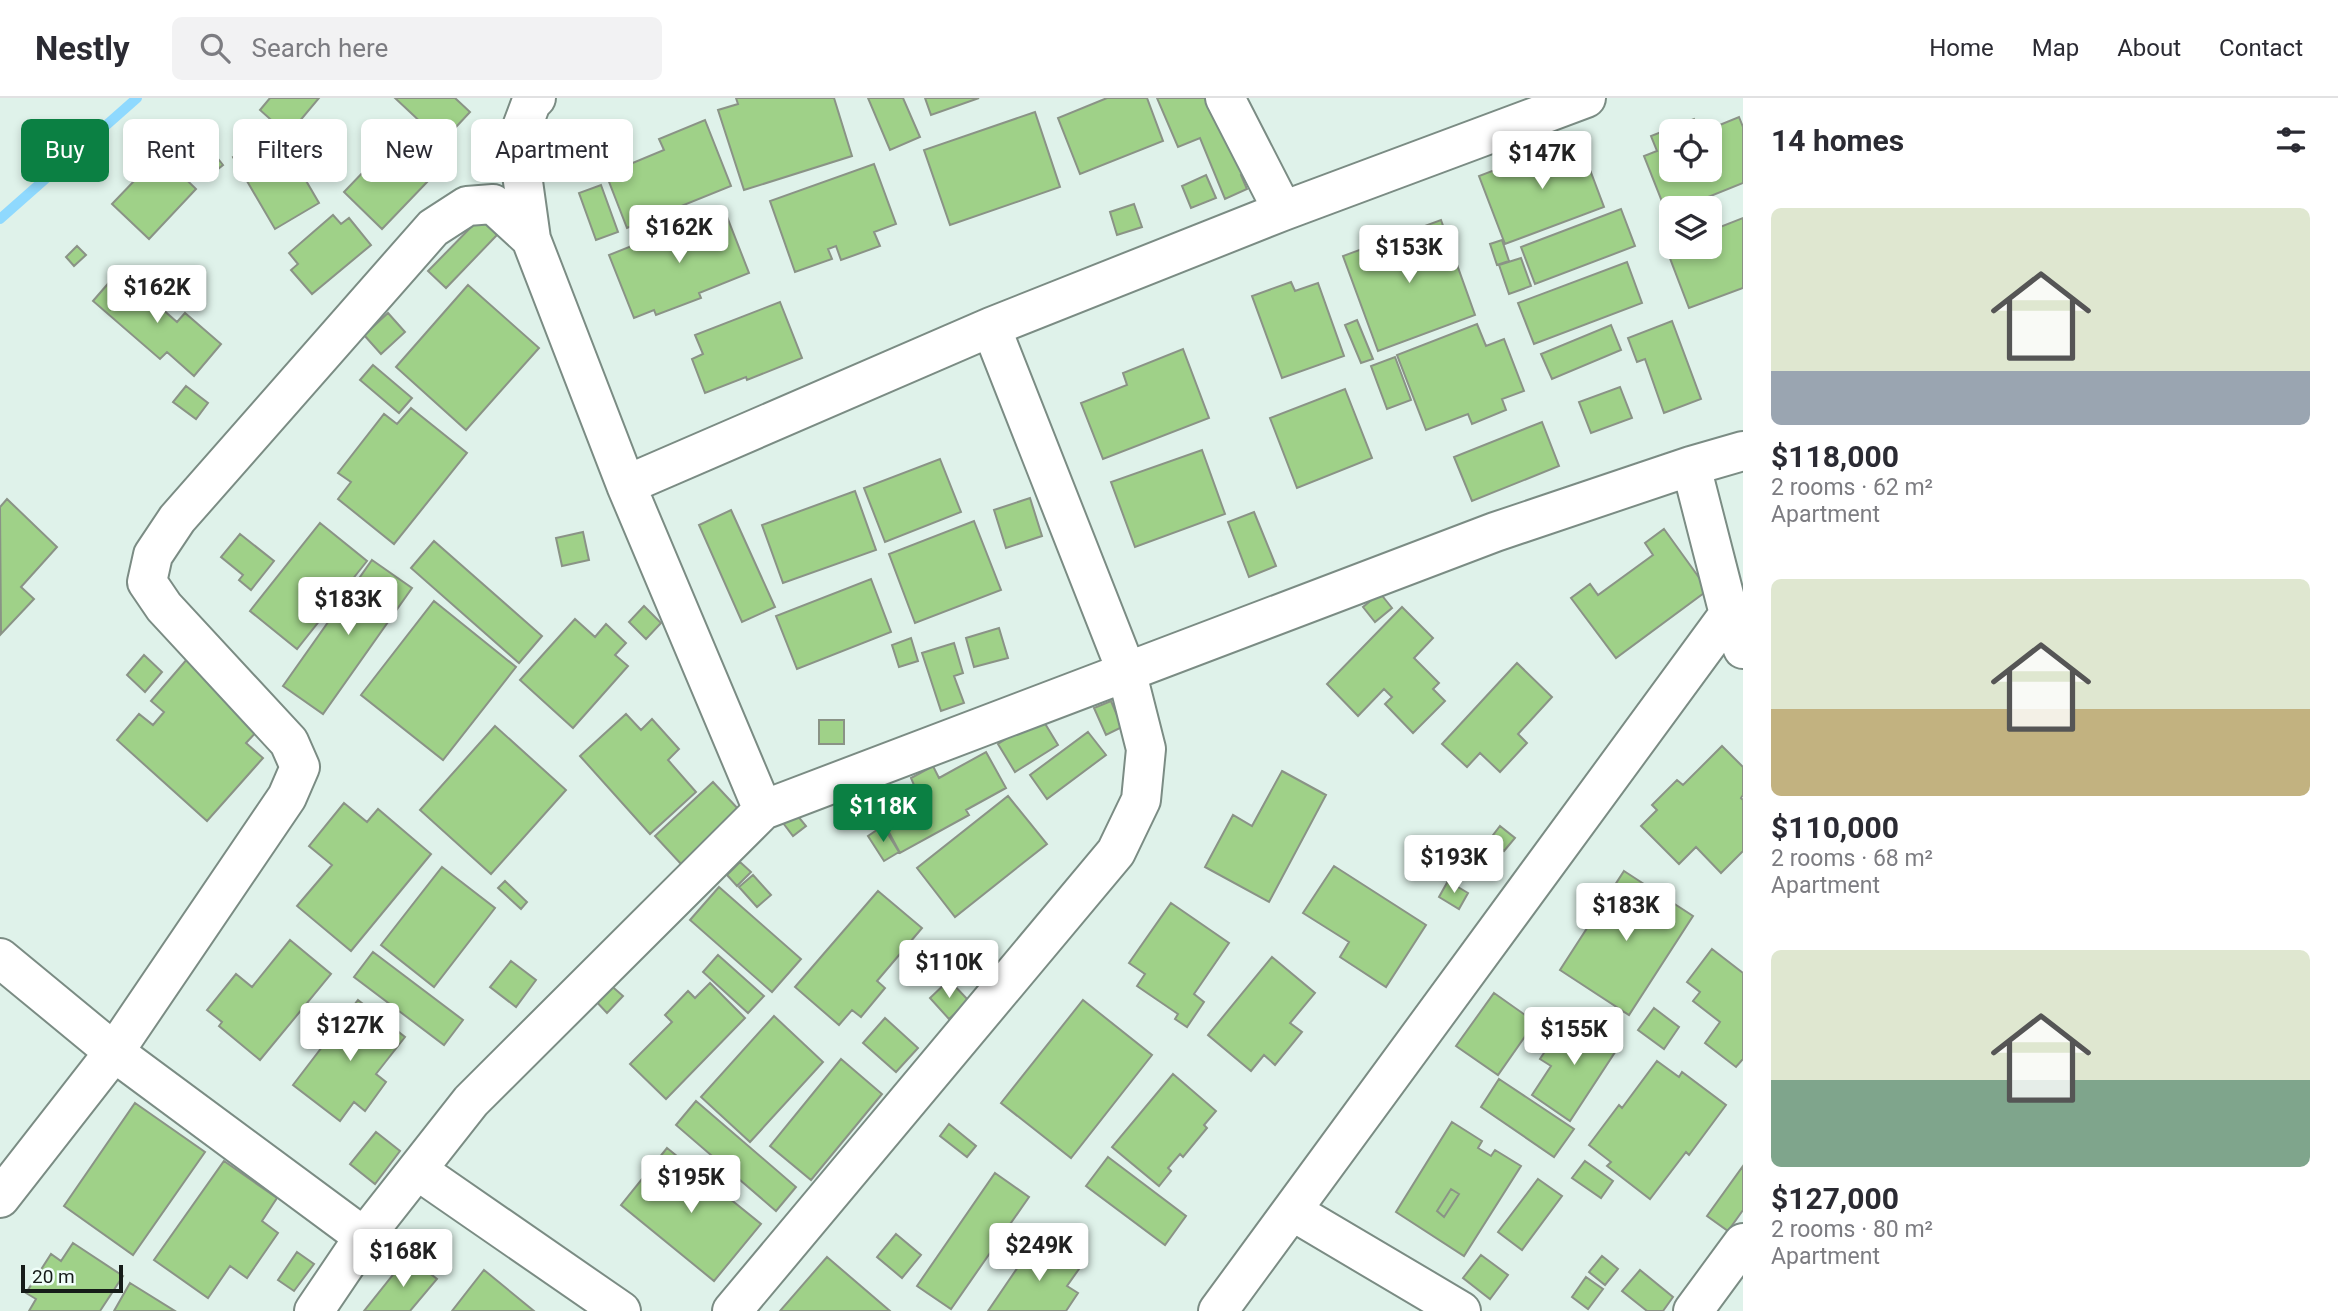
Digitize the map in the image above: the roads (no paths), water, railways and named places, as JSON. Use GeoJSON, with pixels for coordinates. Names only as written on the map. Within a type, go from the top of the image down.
{"type":"FeatureCollection","features":[{"type":"Feature","properties":{"kind":"street"},"geometry":{"type":"LineString","coordinates":[[536,98],[531,103],[522,127],[520,160],[531,239],[626,485],[763,810]]}},
{"type":"Feature","properties":{"kind":"street"},"geometry":{"type":"LineString","coordinates":[[1225,98],[1283,211]]}},
{"type":"Feature","properties":{"kind":"street"},"geometry":{"type":"LineString","coordinates":[[626,485],[991,327],[1283,211],[1586,98]]}},
{"type":"Feature","properties":{"kind":"street"},"geometry":{"type":"LineString","coordinates":[[0,1198],[114,1052],[287,797],[300,767],[289,742],[164,607],[147,582],[153,555],[177,519],[433,228],[467,206],[493,204],[531,239]]}},
{"type":"Feature","properties":{"kind":"street"},"geometry":{"type":"LineString","coordinates":[[732,1311],[1115,852],[1142,800],[1146,749],[1126,670],[991,327]]}},
{"type":"Feature","properties":{"kind":"street"},"geometry":{"type":"LineString","coordinates":[[314,1311],[364,1237],[471,1101],[763,810],[1495,532],[1743,451]]}},
{"type":"Feature","properties":{"kind":"street"},"geometry":{"type":"LineString","coordinates":[[1691,466],[1729,614],[1743,649]]}},
{"type":"Feature","properties":{"kind":"street"},"geometry":{"type":"LineString","coordinates":[[1218,1311],[1729,614]]}},
{"type":"Feature","properties":{"kind":"street"},"geometry":{"type":"LineString","coordinates":[[0,958],[114,1052],[364,1237]]}},
{"type":"Feature","properties":{"kind":"street"},"geometry":{"type":"LineString","coordinates":[[417,1170],[621,1311]]}},
{"type":"Feature","properties":{"kind":"street"},"geometry":{"type":"LineString","coordinates":[[1292,1211],[1461,1311]]}},
{"type":"Feature","properties":{"kind":"street"},"geometry":{"type":"LineString","coordinates":[[1693,1311],[1743,1243]]}},
{"type":"Feature","properties":{"kind":"waterway"},"geometry":{"type":"LineString","coordinates":[[0,219],[137,98]]}}]}
